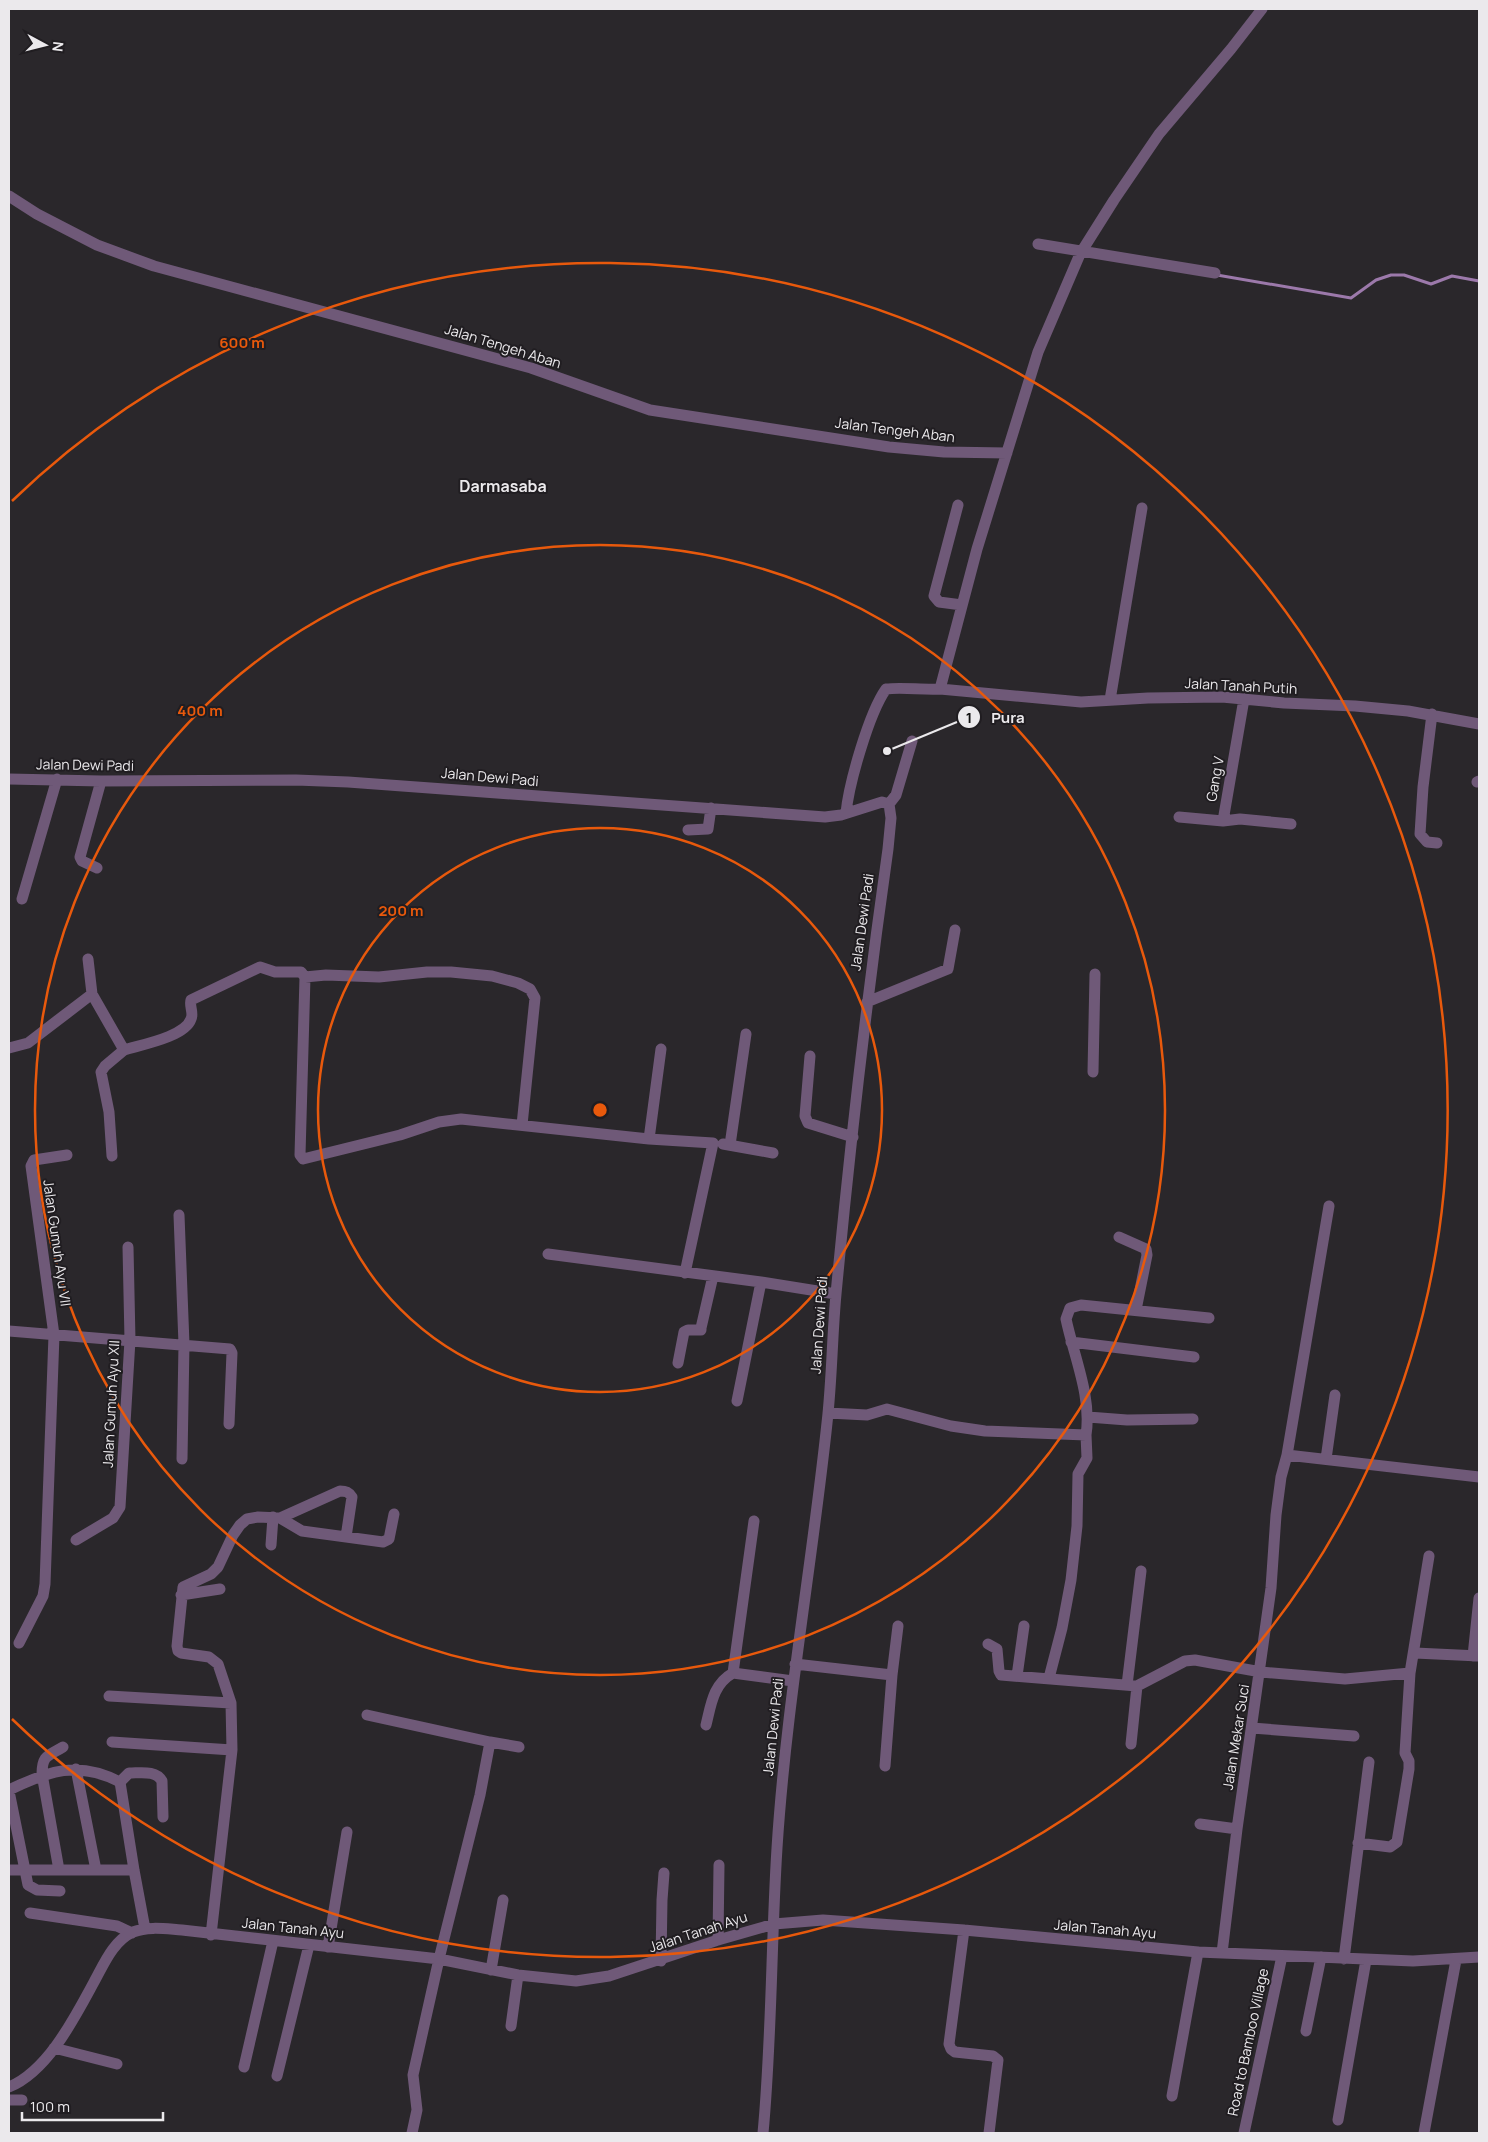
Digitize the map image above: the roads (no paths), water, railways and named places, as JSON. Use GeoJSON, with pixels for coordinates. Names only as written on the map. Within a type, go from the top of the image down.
{"type":"FeatureCollection","features":[{"type":"Feature","properties":{"kind":"street"},"geometry":{"type":"LineString","coordinates":[[940,690],[962,605],[1038,352],[1079,256],[1159,134],[1231,49],[1262,9]]}},
{"type":"Feature","properties":{"kind":"street","name":"Jalan Tengeh Aban"},"geometry":{"type":"LineString","coordinates":[[9,196],[37,214],[97,246],[154,266],[531,368],[650,410],[889,447],[944,452],[1007,453]]}},
{"type":"Feature","properties":{"kind":"street"},"geometry":{"type":"LineString","coordinates":[[1038,244],[1079,256],[1216,273]]}},
{"type":"Feature","properties":{"kind":"street"},"geometry":{"type":"LineString","coordinates":[[958,505],[934,596],[939,602],[962,605]]}},
{"type":"Feature","properties":{"kind":"street"},"geometry":{"type":"LineString","coordinates":[[1110,700],[1142,508]]}},
{"type":"Feature","properties":{"kind":"street","name":"Jalan Tanah Putih"},"geometry":{"type":"LineString","coordinates":[[846,813],[850,788],[863,745],[880,698],[886,689],[940,690],[1061,701],[1195,696],[1244,698],[1284,703],[1355,706],[1432,714],[1479,724]]}},
{"type":"Feature","properties":{"kind":"street","name":"Gang V"},"geometry":{"type":"LineString","coordinates":[[1179,817],[1222,822],[1244,698]]}},
{"type":"Feature","properties":{"kind":"street"},"geometry":{"type":"LineString","coordinates":[[1432,714],[1423,787],[1420,834],[1427,842],[1436,843]]}},
{"type":"Feature","properties":{"kind":"street"},"geometry":{"type":"LineString","coordinates":[[889,804],[896,795],[912,741]]}},
{"type":"Feature","properties":{"kind":"street","name":"Jalan Dewi Padi"},"geometry":{"type":"LineString","coordinates":[[9,779],[101,781],[296,780],[348,782],[821,817],[835,816],[882,802],[889,804],[891,818],[869,981],[836,1294],[828,1419],[810,1571],[795,1664],[777,1847],[769,2063],[763,2133]]}},
{"type":"Feature","properties":{"kind":"street"},"geometry":{"type":"LineString","coordinates":[[22,899],[57,779]]}},
{"type":"Feature","properties":{"kind":"street"},"geometry":{"type":"LineString","coordinates":[[97,868],[82,861],[80,857],[101,781]]}},
{"type":"Feature","properties":{"kind":"street"},"geometry":{"type":"LineString","coordinates":[[688,830],[708,830],[711,808]]}},
{"type":"Feature","properties":{"kind":"street"},"geometry":{"type":"LineString","coordinates":[[1222,822],[1240,819],[1291,824]]}},
{"type":"Feature","properties":{"kind":"street"},"geometry":{"type":"LineString","coordinates":[[867,1000],[948,969],[955,930]]}},
{"type":"Feature","properties":{"kind":"street"},"geometry":{"type":"LineString","coordinates":[[88,959],[94,998],[124,1050]]}},
{"type":"Feature","properties":{"kind":"street"},"geometry":{"type":"LineString","coordinates":[[112,1156],[109,1112],[101,1072],[105,1066],[124,1050],[176,1034],[191,1020],[191,1000],[260,967],[275,972],[301,972],[305,977],[300,1155],[303,1159],[400,1135],[439,1122],[461,1119],[649,1139],[730,1144],[773,1152]]}},
{"type":"Feature","properties":{"kind":"street"},"geometry":{"type":"LineString","coordinates":[[305,977],[332,975],[379,977],[427,972],[451,972],[492,976],[528,987],[535,998],[522,1125]]}},
{"type":"Feature","properties":{"kind":"street"},"geometry":{"type":"LineString","coordinates":[[1093,1072],[1095,974]]}},
{"type":"Feature","properties":{"kind":"street"},"geometry":{"type":"LineString","coordinates":[[9,1048],[28,1044],[94,998]]}},
{"type":"Feature","properties":{"kind":"street"},"geometry":{"type":"LineString","coordinates":[[730,1144],[746,1034]]}},
{"type":"Feature","properties":{"kind":"street"},"geometry":{"type":"LineString","coordinates":[[649,1139],[661,1049]]}},
{"type":"Feature","properties":{"kind":"street"},"geometry":{"type":"LineString","coordinates":[[810,1056],[805,1116],[808,1123],[853,1137]]}},
{"type":"Feature","properties":{"kind":"street"},"geometry":{"type":"LineString","coordinates":[[685,1273],[713,1144]]}},
{"type":"Feature","properties":{"kind":"street","name":"Jalan Gumuh Ayu VII"},"geometry":{"type":"LineString","coordinates":[[54,1335],[31,1166],[34,1160],[67,1155]]}},
{"type":"Feature","properties":{"kind":"street"},"geometry":{"type":"LineString","coordinates":[[988,1644],[997,1649],[1000,1674],[1017,1676],[1132,1685],[1185,1661],[1195,1660],[1261,1672],[1272,1588],[1276,1515],[1281,1476],[1287,1454],[1329,1206]]}},
{"type":"Feature","properties":{"kind":"street"},"geometry":{"type":"LineString","coordinates":[[179,1215],[184,1344],[182,1459]]}},
{"type":"Feature","properties":{"kind":"street"},"geometry":{"type":"LineString","coordinates":[[1119,1237],[1146,1249],[1147,1255],[1136,1310]]}},
{"type":"Feature","properties":{"kind":"street","name":"Jalan Gumuh Ayu XII"},"geometry":{"type":"LineString","coordinates":[[76,1540],[113,1518],[120,1507],[130,1340],[128,1247]]}},
{"type":"Feature","properties":{"kind":"street"},"geometry":{"type":"LineString","coordinates":[[548,1254],[761,1282],[836,1294]]}},
{"type":"Feature","properties":{"kind":"street"},"geometry":{"type":"LineString","coordinates":[[678,1363],[684,1332],[700,1330],[713,1276]]}},
{"type":"Feature","properties":{"kind":"street"},"geometry":{"type":"LineString","coordinates":[[737,1401],[761,1282]]}},
{"type":"Feature","properties":{"kind":"street"},"geometry":{"type":"LineString","coordinates":[[1049,1678],[1062,1628],[1077,1526],[1079,1470],[1087,1458],[1086,1435],[1088,1417],[1086,1400],[1071,1342],[1066,1319],[1067,1313],[1072,1306],[1081,1305],[1208,1318]]}},
{"type":"Feature","properties":{"kind":"street"},"geometry":{"type":"LineString","coordinates":[[9,1331],[230,1349],[232,1352],[229,1424]]}},
{"type":"Feature","properties":{"kind":"street"},"geometry":{"type":"LineString","coordinates":[[19,1642],[43,1596],[45,1584],[54,1335]]}},
{"type":"Feature","properties":{"kind":"street"},"geometry":{"type":"LineString","coordinates":[[1071,1342],[1194,1357]]}},
{"type":"Feature","properties":{"kind":"street"},"geometry":{"type":"LineString","coordinates":[[1326,1459],[1334,1395]]}},
{"type":"Feature","properties":{"kind":"street"},"geometry":{"type":"LineString","coordinates":[[828,1419],[867,1415],[886,1409],[951,1426],[985,1431],[1086,1435]]}},
{"type":"Feature","properties":{"kind":"street"},"geometry":{"type":"LineString","coordinates":[[1088,1417],[1126,1420],[1193,1419]]}},
{"type":"Feature","properties":{"kind":"street"},"geometry":{"type":"LineString","coordinates":[[1287,1454],[1479,1477]]}},
{"type":"Feature","properties":{"kind":"street"},"geometry":{"type":"LineString","coordinates":[[211,1935],[232,1750],[231,1703],[218,1664],[214,1659],[178,1651],[181,1595],[185,1586],[212,1574],[218,1567],[233,1535],[247,1519],[258,1516],[277,1517],[340,1491],[345,1491],[350,1493],[352,1497],[346,1537]]}},
{"type":"Feature","properties":{"kind":"street"},"geometry":{"type":"LineString","coordinates":[[277,1517],[302,1531],[387,1541],[394,1514]]}},
{"type":"Feature","properties":{"kind":"street"},"geometry":{"type":"LineString","coordinates":[[271,1545],[277,1517]]}},
{"type":"Feature","properties":{"kind":"street"},"geometry":{"type":"LineString","coordinates":[[733,1673],[754,1521]]}},
{"type":"Feature","properties":{"kind":"street"},"geometry":{"type":"LineString","coordinates":[[1358,1843],[1390,1847],[1397,1842],[1409,1769],[1409,1762],[1405,1753],[1410,1673],[1415,1653],[1429,1556]]}},
{"type":"Feature","properties":{"kind":"street"},"geometry":{"type":"LineString","coordinates":[[1131,1744],[1132,1685],[1141,1571]]}},
{"type":"Feature","properties":{"kind":"street"},"geometry":{"type":"LineString","coordinates":[[181,1595],[220,1589]]}},
{"type":"Feature","properties":{"kind":"street"},"geometry":{"type":"LineString","coordinates":[[1415,1653],[1476,1656],[1479,1598]]}},
{"type":"Feature","properties":{"kind":"street"},"geometry":{"type":"LineString","coordinates":[[885,1766],[892,1674],[898,1626]]}},
{"type":"Feature","properties":{"kind":"street"},"geometry":{"type":"LineString","coordinates":[[1017,1676],[1024,1626]]}},
{"type":"Feature","properties":{"kind":"street"},"geometry":{"type":"LineString","coordinates":[[795,1664],[892,1674]]}},
{"type":"Feature","properties":{"kind":"street","name":"Jalan Mekar Suci"},"geometry":{"type":"LineString","coordinates":[[1222,1954],[1237,1829],[1261,1672],[1344,1680],[1410,1673]]}},
{"type":"Feature","properties":{"kind":"street"},"geometry":{"type":"LineString","coordinates":[[706,1725],[712,1697],[719,1683],[733,1673],[793,1681]]}},
{"type":"Feature","properties":{"kind":"street"},"geometry":{"type":"LineString","coordinates":[[108,1696],[231,1703]]}},
{"type":"Feature","properties":{"kind":"street"},"geometry":{"type":"LineString","coordinates":[[367,1715],[519,1747]]}},
{"type":"Feature","properties":{"kind":"street"},"geometry":{"type":"LineString","coordinates":[[1252,1728],[1354,1736]]}},
{"type":"Feature","properties":{"kind":"street"},"geometry":{"type":"LineString","coordinates":[[112,1742],[232,1750]]}},
{"type":"Feature","properties":{"kind":"street"},"geometry":{"type":"LineString","coordinates":[[412,2133],[417,2110],[413,2075],[439,1959],[480,1795],[490,1742]]}},
{"type":"Feature","properties":{"kind":"street"},"geometry":{"type":"LineString","coordinates":[[59,1870],[42,1774],[43,1760],[63,1747]]}},
{"type":"Feature","properties":{"kind":"street"},"geometry":{"type":"LineString","coordinates":[[1344,1959],[1369,1762]]}},
{"type":"Feature","properties":{"kind":"street"},"geometry":{"type":"LineString","coordinates":[[60,1891],[37,1890],[30,1887],[24,1870],[9,1790],[42,1774],[63,1770],[97,1773],[120,1782]]}},
{"type":"Feature","properties":{"kind":"street"},"geometry":{"type":"LineString","coordinates":[[76,1770],[96,1870]]}},
{"type":"Feature","properties":{"kind":"street"},"geometry":{"type":"LineString","coordinates":[[120,1782],[130,1773],[155,1773],[159,1776],[162,1781],[163,1817]]}},
{"type":"Feature","properties":{"kind":"street"},"geometry":{"type":"LineString","coordinates":[[120,1782],[134,1870],[146,1928]]}},
{"type":"Feature","properties":{"kind":"street"},"geometry":{"type":"LineString","coordinates":[[1200,1824],[1237,1829]]}},
{"type":"Feature","properties":{"kind":"street"},"geometry":{"type":"LineString","coordinates":[[328,1947],[348,1832]]}},
{"type":"Feature","properties":{"kind":"street"},"geometry":{"type":"LineString","coordinates":[[718,1940],[719,1865]]}},
{"type":"Feature","properties":{"kind":"street"},"geometry":{"type":"LineString","coordinates":[[9,1870],[134,1870]]}},
{"type":"Feature","properties":{"kind":"street"},"geometry":{"type":"LineString","coordinates":[[661,1960],[664,1873]]}},
{"type":"Feature","properties":{"kind":"street"},"geometry":{"type":"LineString","coordinates":[[491,1970],[502,1900]]}},
{"type":"Feature","properties":{"kind":"street"},"geometry":{"type":"LineString","coordinates":[[30,1913],[117,1926],[132,1933]]}},
{"type":"Feature","properties":{"kind":"street","name":"Jalan Tanah Ayu"},"geometry":{"type":"LineString","coordinates":[[9,2087],[33,2069],[54,2048],[67,2031],[114,1948],[132,1933],[146,1928],[182,1930],[211,1935],[439,1959],[518,1975],[562,1980],[596,1980],[718,1940],[774,1924],[840,1920],[1222,1954],[1366,1960],[1456,1960],[1479,1958]]}},
{"type":"Feature","properties":{"kind":"street"},"geometry":{"type":"LineString","coordinates":[[964,1930],[948,2044],[950,2049],[955,2052],[993,2056],[998,2060],[989,2133]]}},
{"type":"Feature","properties":{"kind":"street"},"geometry":{"type":"LineString","coordinates":[[244,2067],[273,1941]]}},
{"type":"Feature","properties":{"kind":"street"},"geometry":{"type":"LineString","coordinates":[[278,2076],[308,1945]]}},
{"type":"Feature","properties":{"kind":"street"},"geometry":{"type":"LineString","coordinates":[[1172,2096],[1198,1952]]}},
{"type":"Feature","properties":{"kind":"street","name":"Road to Bamboo Village"},"geometry":{"type":"LineString","coordinates":[[1244,2133],[1282,1956]]}},
{"type":"Feature","properties":{"kind":"street"},"geometry":{"type":"LineString","coordinates":[[1306,2031],[1321,1957]]}},
{"type":"Feature","properties":{"kind":"street"},"geometry":{"type":"LineString","coordinates":[[1338,2120],[1366,1960]]}},
{"type":"Feature","properties":{"kind":"street"},"geometry":{"type":"LineString","coordinates":[[1424,2133],[1456,1960]]}},
{"type":"Feature","properties":{"kind":"street"},"geometry":{"type":"LineString","coordinates":[[511,2026],[518,1975]]}},
{"type":"Feature","properties":{"kind":"street"},"geometry":{"type":"LineString","coordinates":[[54,2048],[117,2064]]}},
{"type":"Feature","properties":{"kind":"street"},"geometry":{"type":"LineString","coordinates":[[9,2100],[22,2100]]}},
{"type":"Feature","properties":{"kind":"waterway"},"geometry":{"type":"LineString","coordinates":[[1217,275],[1351,298],[1376,280],[1391,275],[1404,275],[1431,284],[1452,276],[1479,281]]}},
{"type":"Feature","properties":{"kind":"place","name":"Pura"},"geometry":{"type":"Point","coordinates":[887,751]}},
{"type":"Feature","properties":{"kind":"district","name":"Darmasaba"},"geometry":{"type":"Point","coordinates":[503,486]}}]}
